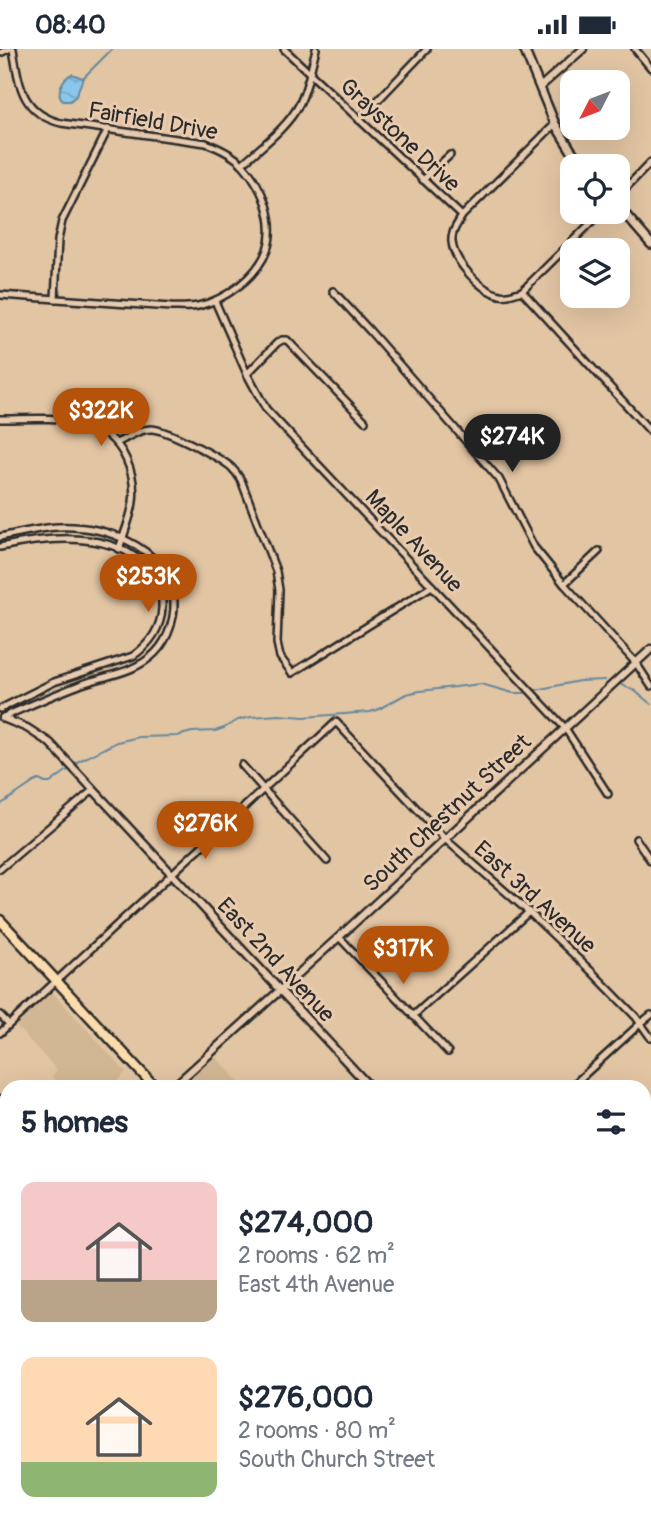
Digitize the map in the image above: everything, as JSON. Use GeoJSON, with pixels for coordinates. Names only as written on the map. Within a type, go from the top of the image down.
{"type":"FeatureCollection","features":[{"type":"Feature","properties":{"kind":"main road"},"geometry":{"type":"LineString","coordinates":[[524,49],[555,124],[574,154]]}},
{"type":"Feature","properties":{"kind":"main road"},"geometry":{"type":"LineString","coordinates":[[630,220],[651,244]]}},
{"type":"Feature","properties":{"kind":"main road"},"geometry":{"type":"LineString","coordinates":[[0,920],[148,1080]]}},
{"type":"Feature","properties":{"kind":"street"},"geometry":{"type":"LineString","coordinates":[[0,53],[11,49]]}},
{"type":"Feature","properties":{"kind":"street","name":"Fairfield Drive"},"geometry":{"type":"LineString","coordinates":[[0,295],[195,307],[215,301],[245,281],[264,257],[270,229],[264,200],[256,183],[243,164],[226,152],[206,143],[48,119],[38,113],[23,97],[11,49]]}},
{"type":"Feature","properties":{"kind":"street","name":"Graystone Drive"},"geometry":{"type":"LineString","coordinates":[[284,49],[462,216]]}},
{"type":"Feature","properties":{"kind":"street"},"geometry":{"type":"LineString","coordinates":[[243,164],[295,111],[304,92],[316,49]]}},
{"type":"Feature","properties":{"kind":"street"},"geometry":{"type":"LineString","coordinates":[[359,120],[427,49]]}},
{"type":"Feature","properties":{"kind":"street"},"geometry":{"type":"LineString","coordinates":[[540,87],[583,49]]}},
{"type":"Feature","properties":{"kind":"street"},"geometry":{"type":"LineString","coordinates":[[635,49],[651,68]]}},
{"type":"Feature","properties":{"kind":"street"},"geometry":{"type":"LineString","coordinates":[[555,124],[462,216],[453,232],[454,251],[477,282],[503,296],[522,291],[590,224]]}},
{"type":"Feature","properties":{"kind":"street"},"geometry":{"type":"LineString","coordinates":[[55,299],[58,240],[62,221],[108,129]]}},
{"type":"Feature","properties":{"kind":"street"},"geometry":{"type":"LineString","coordinates":[[424,180],[450,155]]}},
{"type":"Feature","properties":{"kind":"street"},"geometry":{"type":"LineString","coordinates":[[630,184],[651,162]]}},
{"type":"Feature","properties":{"kind":"street"},"geometry":{"type":"LineString","coordinates":[[333,291],[499,479],[529,541],[542,559],[636,663],[651,686]]}},
{"type":"Feature","properties":{"kind":"street"},"geometry":{"type":"LineString","coordinates":[[522,291],[651,432]]}},
{"type":"Feature","properties":{"kind":"street","name":"Maple Avenue"},"geometry":{"type":"LineString","coordinates":[[215,301],[247,374],[266,409],[565,728],[607,793]]}},
{"type":"Feature","properties":{"kind":"street"},"geometry":{"type":"LineString","coordinates":[[247,374],[277,344],[287,340],[365,421]]}},
{"type":"Feature","properties":{"kind":"street"},"geometry":{"type":"LineString","coordinates":[[0,419],[63,418],[78,421],[97,429],[116,443],[131,469],[134,488],[133,505],[119,549]]}},
{"type":"Feature","properties":{"kind":"street"},"geometry":{"type":"LineString","coordinates":[[116,443],[143,430],[157,429],[221,460],[236,472],[276,571],[279,590],[277,643],[280,657],[292,673],[432,586]]}},
{"type":"Feature","properties":{"kind":"street"},"geometry":{"type":"LineString","coordinates":[[0,537],[65,527],[104,533],[122,539],[136,545],[162,568],[173,597],[170,627],[163,642],[137,667],[81,684],[1,715]]}},
{"type":"Feature","properties":{"kind":"street"},"geometry":{"type":"LineString","coordinates":[[0,547],[64,539],[93,541],[119,549],[143,563],[157,582],[162,599],[159,624],[152,638],[133,656],[54,682],[1,715]]}},
{"type":"Feature","properties":{"kind":"street"},"geometry":{"type":"LineString","coordinates":[[564,584],[599,551]]}},
{"type":"Feature","properties":{"kind":"street","name":"South Chestnut Street"},"geometry":{"type":"LineString","coordinates":[[181,1080],[651,649]]}},
{"type":"Feature","properties":{"kind":"street","name":"East 2nd Avenue"},"geometry":{"type":"LineString","coordinates":[[1,715],[50,743],[364,1080]]}},
{"type":"Feature","properties":{"kind":"street","name":"East 3rd Avenue"},"geometry":{"type":"LineString","coordinates":[[264,789],[336,722],[445,839],[530,912],[592,972],[651,1038]]}},
{"type":"Feature","properties":{"kind":"street"},"geometry":{"type":"LineString","coordinates":[[242,765],[327,861]]}},
{"type":"Feature","properties":{"kind":"street"},"geometry":{"type":"LineString","coordinates":[[0,1033],[264,789]]}},
{"type":"Feature","properties":{"kind":"street"},"geometry":{"type":"LineString","coordinates":[[0,869],[93,790]]}},
{"type":"Feature","properties":{"kind":"street"},"geometry":{"type":"LineString","coordinates":[[636,839],[651,861]]}},
{"type":"Feature","properties":{"kind":"street"},"geometry":{"type":"LineString","coordinates":[[413,1016],[530,912]]}},
{"type":"Feature","properties":{"kind":"street"},"geometry":{"type":"LineString","coordinates":[[339,937],[449,1052]]}},
{"type":"Feature","properties":{"kind":"street"},"geometry":{"type":"LineString","coordinates":[[0,1015],[9,1024]]}},
{"type":"Feature","properties":{"kind":"street"},"geometry":{"type":"LineString","coordinates":[[579,1080],[651,1015]]}},
{"type":"Feature","properties":{"kind":"shaded area"},"geometry":{"type":"Polygon","coordinates":[[[52,992],[126,1072],[118,1080],[56,1080],[52,1076],[57,1070],[16,1026],[52,992]]]}},
{"type":"Feature","properties":{"kind":"shaded area"},"geometry":{"type":"Polygon","coordinates":[[[215,1056],[237,1080],[189,1080],[215,1056]]]}},
{"type":"Feature","properties":{"kind":"water"},"geometry":{"type":"Polygon","coordinates":[[[72,74],[83,78],[76,96],[70,101],[62,101],[61,86],[72,74]]]}},
{"type":"Feature","properties":{"kind":"waterway"},"geometry":{"type":"LineString","coordinates":[[83,78],[112,49]]}},
{"type":"Feature","properties":{"kind":"waterway"},"geometry":{"type":"LineString","coordinates":[[536,690],[579,681],[605,680]]}},
{"type":"Feature","properties":{"kind":"waterway"},"geometry":{"type":"LineString","coordinates":[[75,763],[117,742],[139,737],[215,731],[251,717],[304,717],[370,712],[406,694],[481,684],[513,693],[525,693]]}},
{"type":"Feature","properties":{"kind":"waterway"},"geometry":{"type":"LineString","coordinates":[[620,684],[635,691],[651,704]]}},
{"type":"Feature","properties":{"kind":"waterway"},"geometry":{"type":"LineString","coordinates":[[0,805],[34,782],[39,780],[50,783],[69,769]]}}]}
